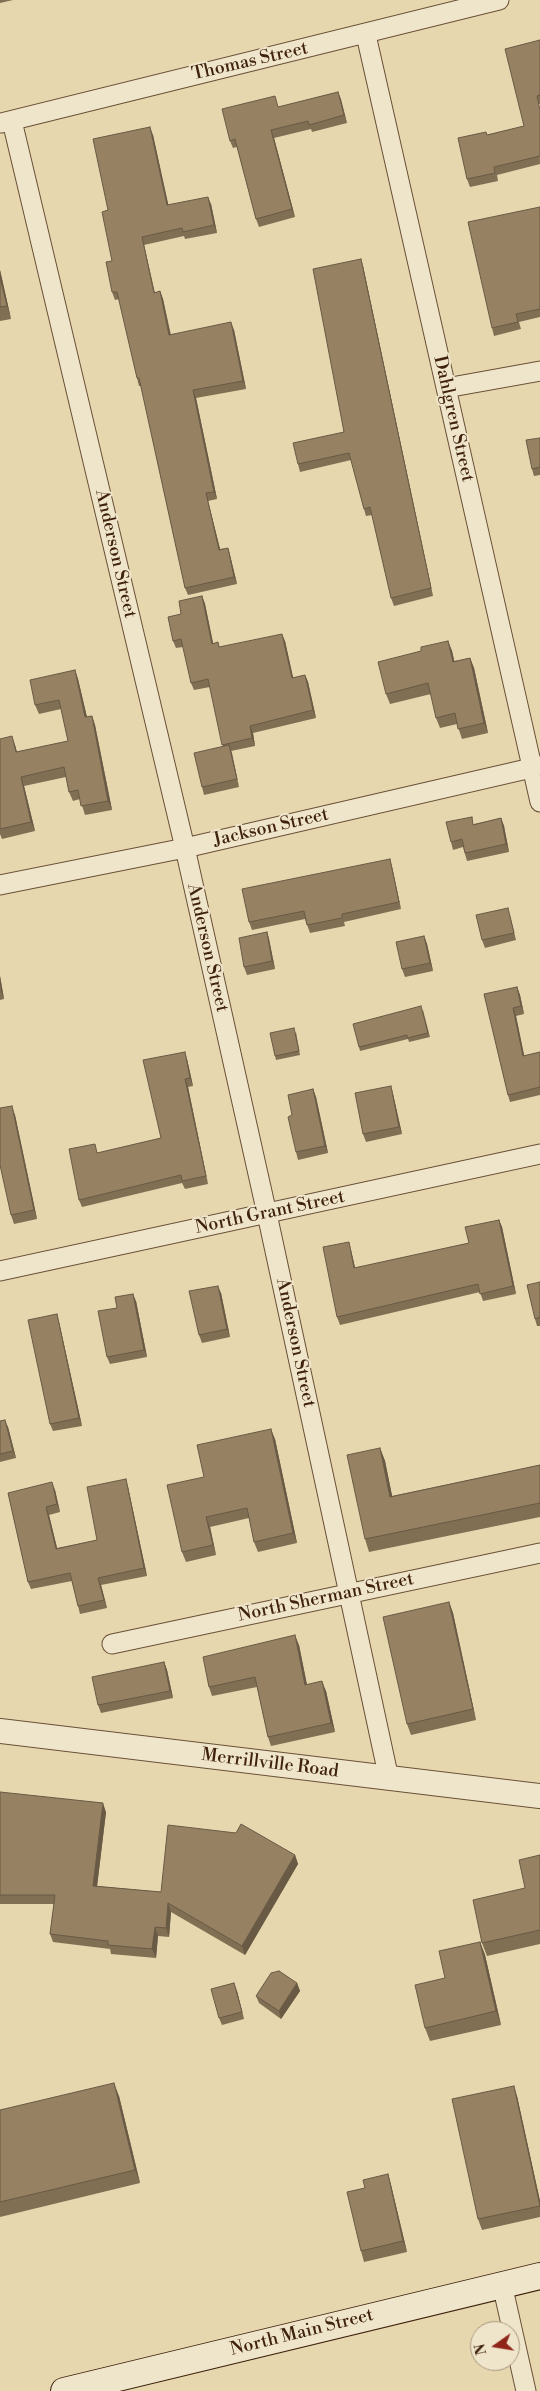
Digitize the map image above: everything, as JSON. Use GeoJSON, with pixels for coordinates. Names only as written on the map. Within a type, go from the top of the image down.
{"type":"FeatureCollection","features":[{"type":"Feature","properties":{"kind":"main road","name":"North Main Street"},"geometry":{"type":"LineString","coordinates":[[64,2391],[540,2276]]}},
{"type":"Feature","properties":{"kind":"street","name":"Thomas Street"},"geometry":{"type":"LineString","coordinates":[[6,122],[366,35],[500,0]]}},
{"type":"Feature","properties":{"kind":"street","name":"Dahlgren Street"},"geometry":{"type":"LineString","coordinates":[[366,35],[446,388],[536,767],[540,802]]}},
{"type":"Feature","properties":{"kind":"street","name":"Anderson Street"},"geometry":{"type":"LineString","coordinates":[[6,122],[184,848],[267,1214],[389,1778]]}},
{"type":"Feature","properties":{"kind":"street"},"geometry":{"type":"LineString","coordinates":[[446,388],[540,371]]}},
{"type":"Feature","properties":{"kind":"street","name":"Jackson Street"},"geometry":{"type":"LineString","coordinates":[[0,885],[184,848],[536,767]]}},
{"type":"Feature","properties":{"kind":"street","name":"North Grant Street"},"geometry":{"type":"LineString","coordinates":[[0,1272],[540,1154]]}},
{"type":"Feature","properties":{"kind":"street","name":"North Sherman Street"},"geometry":{"type":"LineString","coordinates":[[112,1644],[540,1552]]}},
{"type":"Feature","properties":{"kind":"street","name":"Merrillville Road"},"geometry":{"type":"LineString","coordinates":[[1,1728],[540,1796]]}},
{"type":"Feature","properties":{"kind":"street"},"geometry":{"type":"LineString","coordinates":[[502,2284],[526,2391]]}},
{"type":"Feature","properties":{"kind":"building"},"geometry":{"type":"Polygon","coordinates":[[[540,40],[540,95],[537,96],[540,110],[540,156],[494,167],[495,173],[467,179],[458,138],[486,132],[487,135],[524,126],[505,49],[540,40]]]}},
{"type":"Feature","properties":{"kind":"building"},"geometry":{"type":"Polygon","coordinates":[[[338,92],[344,115],[309,125],[308,121],[271,130],[292,209],[256,219],[235,139],[230,141],[222,109],[275,96],[278,107],[338,92]]]}},
{"type":"Feature","properties":{"kind":"building"},"geometry":{"type":"Polygon","coordinates":[[[150,127],[167,205],[208,197],[214,225],[183,232],[182,228],[142,237],[154,293],[160,291],[169,335],[231,322],[243,381],[193,390],[214,492],[206,493],[219,550],[228,548],[234,577],[185,588],[139,378],[137,378],[117,292],[112,292],[106,262],[112,261],[102,212],[108,210],[93,139],[150,127]]]}},
{"type":"Feature","properties":{"kind":"building"},"geometry":{"type":"Polygon","coordinates":[[[540,207],[540,309],[516,314],[518,322],[492,328],[468,222],[540,207]]]}},
{"type":"Feature","properties":{"kind":"building"},"geometry":{"type":"Polygon","coordinates":[[[361,259],[431,588],[391,598],[370,507],[364,509],[349,453],[298,464],[293,443],[344,432],[313,269],[361,259]]]}},
{"type":"Feature","properties":{"kind":"building"},"geometry":{"type":"Polygon","coordinates":[[[0,277],[7,306],[0,307],[0,277]]]}},
{"type":"Feature","properties":{"kind":"building"},"geometry":{"type":"Polygon","coordinates":[[[540,438],[540,467],[532,469],[526,440],[540,438]]]}},
{"type":"Feature","properties":{"kind":"building"},"geometry":{"type":"Polygon","coordinates":[[[202,596],[212,644],[218,642],[219,647],[282,634],[292,678],[305,675],[313,710],[250,726],[252,738],[222,745],[208,679],[191,683],[181,639],[173,641],[168,617],[181,614],[179,601],[202,596]]]}},
{"type":"Feature","properties":{"kind":"building"},"geometry":{"type":"Polygon","coordinates":[[[448,641],[453,662],[470,658],[484,723],[458,729],[455,713],[436,718],[428,683],[386,694],[378,662],[421,651],[421,647],[448,641]]]}},
{"type":"Feature","properties":{"kind":"building"},"geometry":{"type":"Polygon","coordinates":[[[75,670],[85,717],[92,716],[108,801],[81,806],[78,790],[69,792],[64,767],[21,777],[31,822],[0,829],[0,739],[12,736],[16,752],[68,741],[59,700],[35,705],[30,680],[75,670]]]}},
{"type":"Feature","properties":{"kind":"building"},"geometry":{"type":"Polygon","coordinates":[[[229,745],[237,779],[202,787],[194,753],[229,745]]]}},
{"type":"Feature","properties":{"kind":"building"},"geometry":{"type":"Polygon","coordinates":[[[472,817],[473,825],[501,818],[506,844],[465,853],[462,839],[451,842],[446,822],[472,817]]]}},
{"type":"Feature","properties":{"kind":"building"},"geometry":{"type":"Polygon","coordinates":[[[390,859],[399,902],[342,914],[342,918],[307,925],[304,911],[249,922],[242,889],[390,859]]]}},
{"type":"Feature","properties":{"kind":"building"},"geometry":{"type":"Polygon","coordinates":[[[508,908],[514,933],[482,940],[476,915],[508,908]]]}},
{"type":"Feature","properties":{"kind":"building"},"geometry":{"type":"Polygon","coordinates":[[[267,932],[272,961],[244,967],[239,938],[267,932]]]}},
{"type":"Feature","properties":{"kind":"building"},"geometry":{"type":"Polygon","coordinates":[[[424,936],[430,963],[402,969],[396,942],[424,936]]]}},
{"type":"Feature","properties":{"kind":"building"},"geometry":{"type":"Polygon","coordinates":[[[517,987],[521,1006],[513,1008],[523,1056],[540,1052],[540,1087],[508,1095],[484,994],[517,987]]]}},
{"type":"Feature","properties":{"kind":"building"},"geometry":{"type":"Polygon","coordinates":[[[421,1006],[428,1033],[407,1038],[407,1035],[359,1047],[353,1024],[421,1006]]]}},
{"type":"Feature","properties":{"kind":"building"},"geometry":{"type":"Polygon","coordinates":[[[294,1028],[299,1051],[275,1056],[270,1033],[294,1028]]]}},
{"type":"Feature","properties":{"kind":"building"},"geometry":{"type":"Polygon","coordinates":[[[185,1052],[190,1078],[185,1079],[206,1176],[182,1181],[181,1175],[79,1200],[69,1149],[95,1144],[97,1153],[161,1138],[143,1060],[185,1052]]]}},
{"type":"Feature","properties":{"kind":"building"},"geometry":{"type":"Polygon","coordinates":[[[391,1086],[399,1127],[363,1134],[355,1093],[391,1086]]]}},
{"type":"Feature","properties":{"kind":"building"},"geometry":{"type":"Polygon","coordinates":[[[313,1089],[325,1146],[296,1152],[288,1117],[292,1115],[288,1095],[313,1089]]]}},
{"type":"Feature","properties":{"kind":"building"},"geometry":{"type":"Polygon","coordinates":[[[12,1106],[34,1210],[11,1215],[0,1165],[0,1108],[12,1106]]]}},
{"type":"Feature","properties":{"kind":"building"},"geometry":{"type":"Polygon","coordinates":[[[499,1220],[513,1286],[480,1294],[478,1284],[337,1317],[323,1247],[349,1242],[354,1268],[469,1243],[465,1227],[499,1220]]]}},
{"type":"Feature","properties":{"kind":"building"},"geometry":{"type":"Polygon","coordinates":[[[540,1282],[540,1317],[535,1319],[527,1285],[540,1282]]]}},
{"type":"Feature","properties":{"kind":"building"},"geometry":{"type":"Polygon","coordinates":[[[218,1286],[227,1329],[199,1335],[189,1291],[218,1286]]]}},
{"type":"Feature","properties":{"kind":"building"},"geometry":{"type":"Polygon","coordinates":[[[133,1294],[144,1350],[107,1357],[98,1311],[117,1308],[115,1297],[133,1294]]]}},
{"type":"Feature","properties":{"kind":"building"},"geometry":{"type":"Polygon","coordinates":[[[57,1314],[79,1418],[50,1424],[28,1320],[57,1314]]]}},
{"type":"Feature","properties":{"kind":"building"},"geometry":{"type":"Polygon","coordinates":[[[5,1420],[13,1451],[0,1454],[0,1421],[5,1420]]]}},
{"type":"Feature","properties":{"kind":"building"},"geometry":{"type":"Polygon","coordinates":[[[271,1429],[293,1533],[254,1542],[247,1508],[206,1517],[213,1545],[182,1552],[167,1485],[204,1477],[197,1445],[271,1429]]]}},
{"type":"Feature","properties":{"kind":"building"},"geometry":{"type":"Polygon","coordinates":[[[380,1448],[390,1497],[540,1465],[540,1503],[365,1539],[347,1455],[380,1448]]]}},
{"type":"Feature","properties":{"kind":"building"},"geometry":{"type":"Polygon","coordinates":[[[126,1479],[144,1568],[98,1578],[104,1600],[78,1606],[70,1573],[28,1582],[8,1493],[52,1482],[57,1504],[46,1507],[56,1549],[97,1540],[87,1487],[126,1479]]]}},
{"type":"Feature","properties":{"kind":"building"},"geometry":{"type":"Polygon","coordinates":[[[449,1602],[473,1709],[407,1724],[383,1617],[449,1602]]]}},
{"type":"Feature","properties":{"kind":"building"},"geometry":{"type":"Polygon","coordinates":[[[295,1635],[305,1685],[322,1681],[331,1723],[268,1737],[255,1677],[209,1687],[203,1657],[295,1635]]]}},
{"type":"Feature","properties":{"kind":"building"},"geometry":{"type":"Polygon","coordinates":[[[164,1662],[170,1691],[98,1705],[92,1677],[164,1662]]]}},
{"type":"Feature","properties":{"kind":"building"},"geometry":{"type":"Polygon","coordinates":[[[0,1792],[103,1803],[93,1886],[161,1892],[168,1825],[236,1833],[241,1824],[295,1855],[242,1946],[168,1903],[166,1928],[155,1927],[152,1949],[108,1945],[108,1941],[50,1934],[55,1895],[0,1895],[0,1792]]]}},
{"type":"Feature","properties":{"kind":"building"},"geometry":{"type":"Polygon","coordinates":[[[540,1855],[540,1930],[482,1943],[473,1900],[525,1888],[519,1860],[540,1855]]]}},
{"type":"Feature","properties":{"kind":"building"},"geometry":{"type":"Polygon","coordinates":[[[480,1942],[496,2011],[425,2028],[415,1985],[445,1978],[439,1951],[480,1942]]]}},
{"type":"Feature","properties":{"kind":"building"},"geometry":{"type":"Polygon","coordinates":[[[279,1971],[297,1983],[279,2011],[256,1996],[271,1973],[279,1971]]]}},
{"type":"Feature","properties":{"kind":"building"},"geometry":{"type":"Polygon","coordinates":[[[234,1983],[242,2012],[219,2018],[211,1989],[234,1983]]]}},
{"type":"Feature","properties":{"kind":"building"},"geometry":{"type":"Polygon","coordinates":[[[114,2083],[135,2170],[0,2202],[0,2110],[114,2083]]]}},
{"type":"Feature","properties":{"kind":"building"},"geometry":{"type":"Polygon","coordinates":[[[514,2086],[540,2206],[478,2219],[452,2099],[514,2086]]]}},
{"type":"Feature","properties":{"kind":"building"},"geometry":{"type":"Polygon","coordinates":[[[388,2174],[403,2241],[361,2251],[347,2192],[365,2188],[363,2180],[388,2174]]]}}]}
